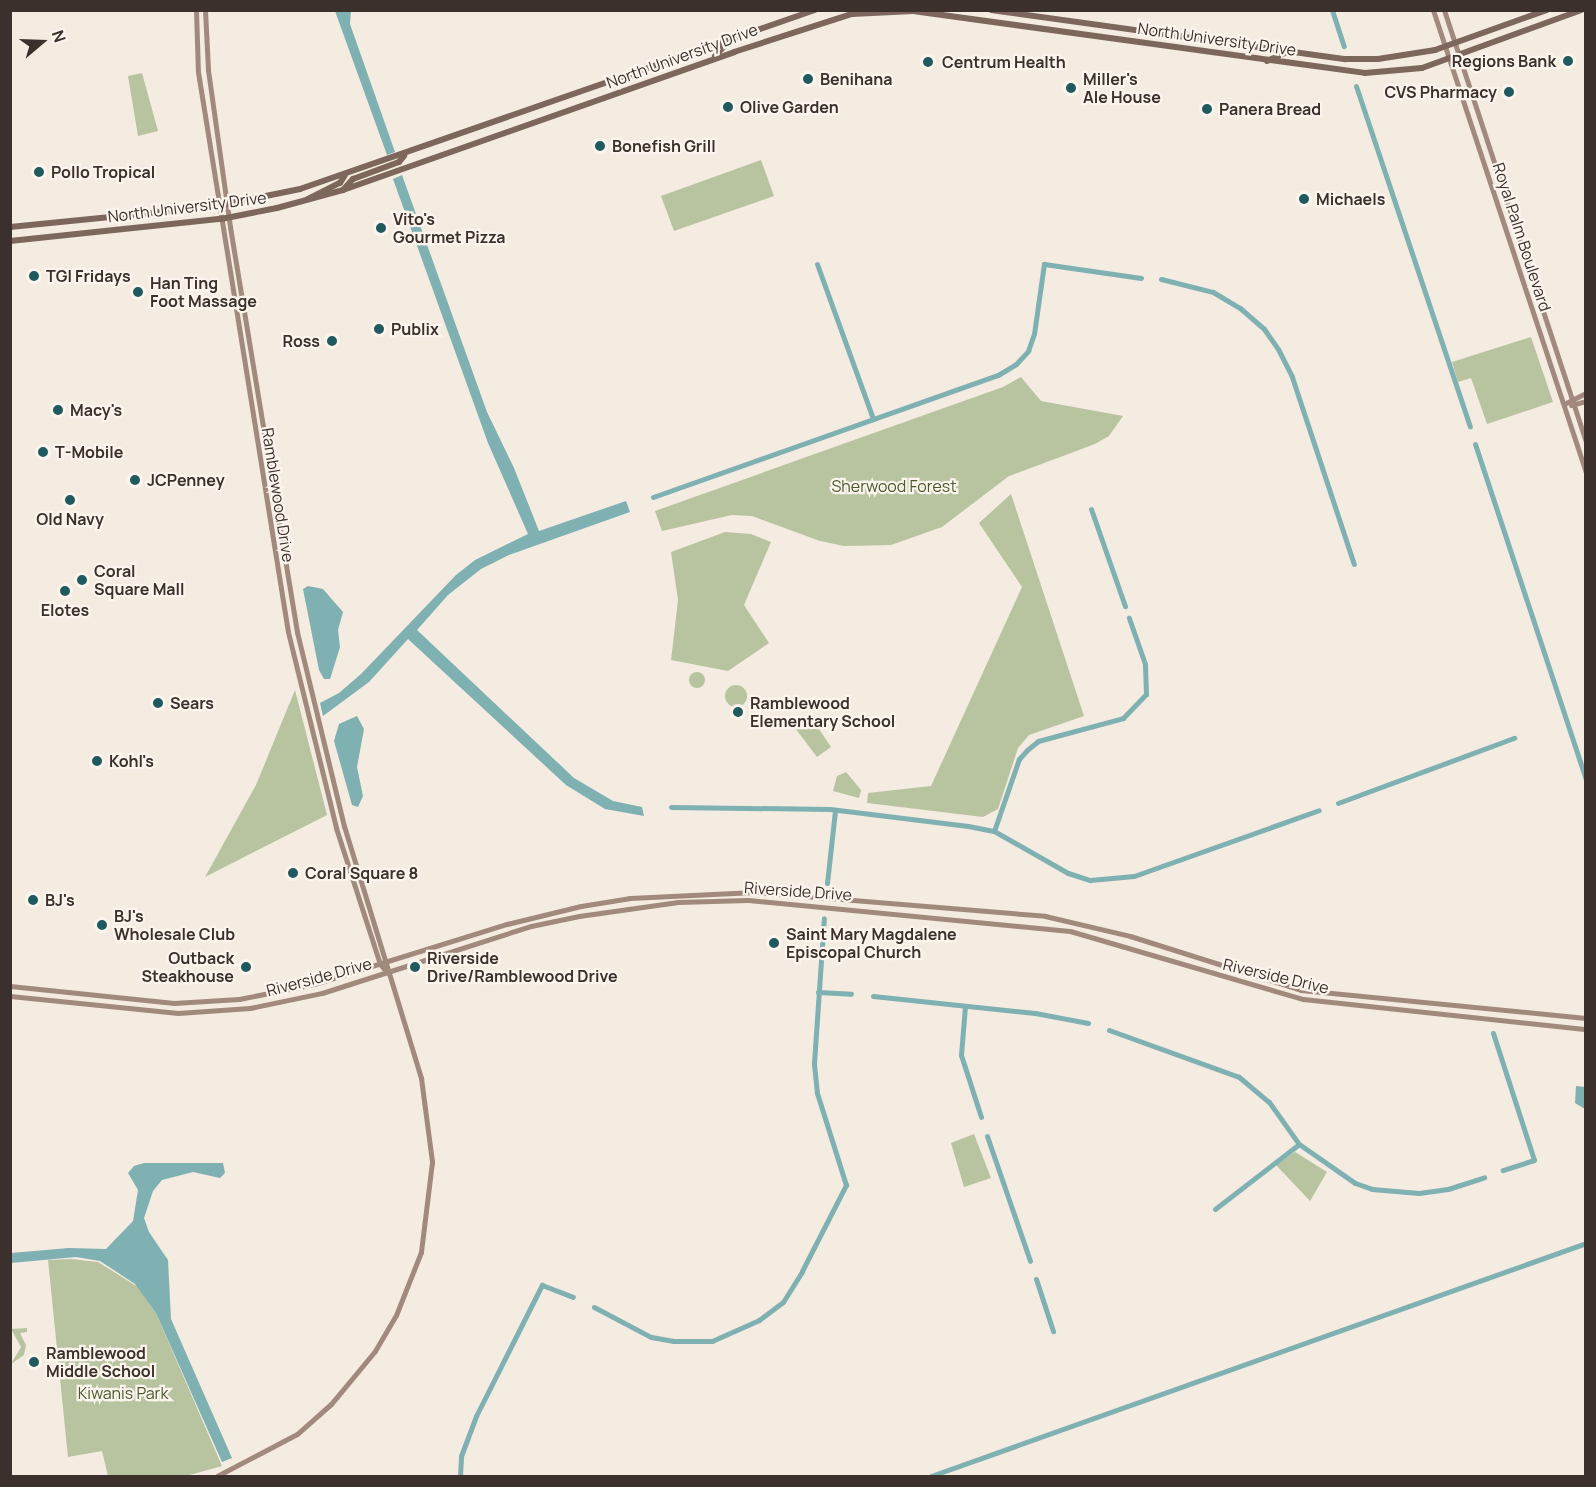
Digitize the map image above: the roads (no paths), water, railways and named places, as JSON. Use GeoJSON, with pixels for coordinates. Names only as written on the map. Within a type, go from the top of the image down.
{"type":"FeatureCollection","features":[{"type":"Feature","properties":{"kind":"main road","name":"North University Drive"},"geometry":{"type":"LineString","coordinates":[[10,227],[219,206],[345,175],[405,156],[815,10]]}},
{"type":"Feature","properties":{"kind":"main road","name":"North University Drive"},"geometry":{"type":"LineString","coordinates":[[991,10],[1291,52],[1378,59],[1445,46],[1547,10]]}},
{"type":"Feature","properties":{"kind":"main road","name":"North University Drive"},"geometry":{"type":"LineString","coordinates":[[10,241],[229,218],[305,201],[343,190],[814,24],[878,11],[900,11],[1267,61],[1374,73],[1409,70],[1449,59],[1581,10]]}},
{"type":"Feature","properties":{"kind":"main road"},"geometry":{"type":"LineString","coordinates":[[734,52],[737,43],[762,29]]}},
{"type":"Feature","properties":{"kind":"main road"},"geometry":{"type":"LineString","coordinates":[[707,61],[726,48],[730,40]]}},
{"type":"Feature","properties":{"kind":"main road"},"geometry":{"type":"LineString","coordinates":[[1267,61],[1274,55],[1291,52]]}},
{"type":"Feature","properties":{"kind":"main road"},"geometry":{"type":"LineString","coordinates":[[343,190],[353,179],[399,162],[405,156]]}},
{"type":"Feature","properties":{"kind":"main road"},"geometry":{"type":"LineString","coordinates":[[305,201],[340,183],[345,175]]}},
{"type":"Feature","properties":{"kind":"street","name":"Ramblewood Drive"},"geometry":{"type":"LineString","coordinates":[[196,10],[198,65],[278,578],[304,705],[336,828],[387,972],[421,1078],[430,1132],[431,1188],[421,1252],[396,1315],[353,1380],[297,1434],[217,1476]]}},
{"type":"Feature","properties":{"kind":"street","name":"Ramblewood Drive"},"geometry":{"type":"LineString","coordinates":[[205,10],[208,70],[284,569],[316,721],[383,963]]}},
{"type":"Feature","properties":{"kind":"street","name":"Royal Palm Boulevard"},"geometry":{"type":"LineString","coordinates":[[1433,10],[1586,472]]}},
{"type":"Feature","properties":{"kind":"street","name":"Royal Palm Boulevard"},"geometry":{"type":"LineString","coordinates":[[1444,10],[1586,442]]}},
{"type":"Feature","properties":{"kind":"street"},"geometry":{"type":"LineString","coordinates":[[1564,404],[1571,397],[1586,393]]}},
{"type":"Feature","properties":{"kind":"street"},"geometry":{"type":"LineString","coordinates":[[1564,404],[1573,405],[1586,401]]}},
{"type":"Feature","properties":{"kind":"street","name":"Riverside Drive"},"geometry":{"type":"LineString","coordinates":[[10,986],[174,1003],[213,1001],[282,992],[507,924],[603,902],[724,892],[799,893],[1079,922],[1300,990],[1586,1018]]}},
{"type":"Feature","properties":{"kind":"street","name":"Riverside Drive"},"geometry":{"type":"LineString","coordinates":[[10,996],[188,1013],[281,1003],[531,927],[579,916],[678,902],[766,900],[1070,931],[1303,999],[1586,1029]]}},
{"type":"Feature","properties":{"kind":"water"},"geometry":{"type":"Polygon","coordinates":[[[335,11],[351,11],[350,24],[395,152],[387,155],[335,11]]]}},
{"type":"Feature","properties":{"kind":"water"},"geometry":{"type":"Polygon","coordinates":[[[402,175],[487,412],[514,468],[539,531],[626,501],[630,512],[509,555],[481,569],[448,595],[417,630],[574,778],[613,801],[642,807],[644,816],[605,809],[566,785],[408,639],[369,682],[323,716],[320,703],[339,693],[361,674],[456,575],[475,560],[528,534],[488,443],[393,179],[402,175]]]}},
{"type":"Feature","properties":{"kind":"water"},"geometry":{"type":"Polygon","coordinates":[[[308,586],[323,589],[343,612],[338,630],[340,647],[330,679],[324,679],[319,670],[303,589],[308,586]]]}},
{"type":"Feature","properties":{"kind":"water"},"geometry":{"type":"Polygon","coordinates":[[[357,716],[364,729],[357,767],[363,796],[358,807],[352,805],[334,741],[339,724],[357,716]]]}},
{"type":"Feature","properties":{"kind":"water"},"geometry":{"type":"Polygon","coordinates":[[[1576,1086],[1585,1087],[1585,1109],[1575,1103],[1576,1086]]]}},
{"type":"Feature","properties":{"kind":"water"},"geometry":{"type":"Polygon","coordinates":[[[144,1163],[223,1163],[225,1173],[220,1178],[193,1172],[162,1180],[153,1191],[144,1218],[149,1232],[168,1260],[171,1319],[232,1458],[222,1462],[156,1313],[135,1284],[100,1261],[76,1257],[11,1263],[11,1253],[69,1248],[106,1249],[133,1221],[138,1190],[128,1173],[134,1166],[144,1163]]]}},
{"type":"Feature","properties":{"kind":"waterway"},"geometry":{"type":"LineString","coordinates":[[1332,10],[1344,46]]}},
{"type":"Feature","properties":{"kind":"waterway"},"geometry":{"type":"LineString","coordinates":[[1356,86],[1470,426]]}},
{"type":"Feature","properties":{"kind":"waterway"},"geometry":{"type":"LineString","coordinates":[[817,264],[873,419]]}},
{"type":"Feature","properties":{"kind":"waterway"},"geometry":{"type":"LineString","coordinates":[[653,497],[998,375],[1016,364],[1028,351],[1034,334],[1044,264],[1141,278]]}},
{"type":"Feature","properties":{"kind":"waterway"},"geometry":{"type":"LineString","coordinates":[[1161,279],[1213,292],[1240,308],[1264,329],[1278,349],[1292,377],[1354,564]]}},
{"type":"Feature","properties":{"kind":"waterway"},"geometry":{"type":"LineString","coordinates":[[1475,444],[1586,779]]}},
{"type":"Feature","properties":{"kind":"waterway"},"geometry":{"type":"LineString","coordinates":[[1091,509],[1125,606]]}},
{"type":"Feature","properties":{"kind":"waterway"},"geometry":{"type":"LineString","coordinates":[[994,831],[1019,759],[1027,750],[1038,741],[1123,718],[1146,694],[1145,664],[1129,618]]}},
{"type":"Feature","properties":{"kind":"waterway"},"geometry":{"type":"LineString","coordinates":[[1338,803],[1514,738]]}},
{"type":"Feature","properties":{"kind":"waterway"},"geometry":{"type":"LineString","coordinates":[[671,807],[830,809],[968,826],[994,831],[1068,873],[1090,880],[1134,876],[1319,810]]}},
{"type":"Feature","properties":{"kind":"waterway"},"geometry":{"type":"LineString","coordinates":[[827,883],[835,810]]}},
{"type":"Feature","properties":{"kind":"waterway"},"geometry":{"type":"LineString","coordinates":[[594,1307],[651,1337],[674,1341],[712,1341],[759,1320],[783,1302],[802,1271],[846,1185],[817,1093],[814,1063],[824,918]]}},
{"type":"Feature","properties":{"kind":"waterway"},"geometry":{"type":"LineString","coordinates":[[818,992],[851,994]]}},
{"type":"Feature","properties":{"kind":"waterway"},"geometry":{"type":"LineString","coordinates":[[873,996],[1035,1013],[1088,1023]]}},
{"type":"Feature","properties":{"kind":"waterway"},"geometry":{"type":"LineString","coordinates":[[965,1006],[961,1055],[981,1117]]}},
{"type":"Feature","properties":{"kind":"waterway"},"geometry":{"type":"LineString","coordinates":[[1109,1030],[1239,1077],[1269,1102],[1299,1144],[1355,1183],[1372,1189],[1419,1193],[1448,1189],[1484,1177]]}},
{"type":"Feature","properties":{"kind":"waterway"},"geometry":{"type":"LineString","coordinates":[[1493,1033],[1534,1160],[1503,1170]]}},
{"type":"Feature","properties":{"kind":"waterway"},"geometry":{"type":"LineString","coordinates":[[987,1136],[1030,1261]]}},
{"type":"Feature","properties":{"kind":"waterway"},"geometry":{"type":"LineString","coordinates":[[1215,1209],[1299,1144]]}},
{"type":"Feature","properties":{"kind":"waterway"},"geometry":{"type":"LineString","coordinates":[[931,1476],[1586,1243]]}},
{"type":"Feature","properties":{"kind":"waterway"},"geometry":{"type":"LineString","coordinates":[[1036,1279],[1053,1331]]}},
{"type":"Feature","properties":{"kind":"waterway"},"geometry":{"type":"LineString","coordinates":[[460,1476],[461,1456],[476,1416],[542,1285],[573,1297]]}},
{"type":"Feature","properties":{"kind":"place","name":"Regions Bank"},"geometry":{"type":"Point","coordinates":[1568,61]}},
{"type":"Feature","properties":{"kind":"place","name":"Centrum Health"},"geometry":{"type":"Point","coordinates":[928,62]}},
{"type":"Feature","properties":{"kind":"place","name":"Benihana"},"geometry":{"type":"Point","coordinates":[808,79]}},
{"type":"Feature","properties":{"kind":"place","name":"Miller's Ale House"},"geometry":{"type":"Point","coordinates":[1071,88]}},
{"type":"Feature","properties":{"kind":"place","name":"CVS Pharmacy"},"geometry":{"type":"Point","coordinates":[1509,92]}},
{"type":"Feature","properties":{"kind":"place","name":"Olive Garden"},"geometry":{"type":"Point","coordinates":[728,107]}},
{"type":"Feature","properties":{"kind":"place","name":"Panera Bread"},"geometry":{"type":"Point","coordinates":[1207,109]}},
{"type":"Feature","properties":{"kind":"place","name":"Bonefish Grill"},"geometry":{"type":"Point","coordinates":[600,146]}},
{"type":"Feature","properties":{"kind":"place","name":"Pollo Tropical"},"geometry":{"type":"Point","coordinates":[39,172]}},
{"type":"Feature","properties":{"kind":"place","name":"Michaels"},"geometry":{"type":"Point","coordinates":[1304,199]}},
{"type":"Feature","properties":{"kind":"place","name":"Vito's Gourmet Pizza"},"geometry":{"type":"Point","coordinates":[381,228]}},
{"type":"Feature","properties":{"kind":"place","name":"TGI Fridays"},"geometry":{"type":"Point","coordinates":[34,276]}},
{"type":"Feature","properties":{"kind":"place","name":"Han Ting Foot Massage"},"geometry":{"type":"Point","coordinates":[138,292]}},
{"type":"Feature","properties":{"kind":"place","name":"Publix"},"geometry":{"type":"Point","coordinates":[379,329]}},
{"type":"Feature","properties":{"kind":"place","name":"Ross"},"geometry":{"type":"Point","coordinates":[332,341]}},
{"type":"Feature","properties":{"kind":"place","name":"Macy's"},"geometry":{"type":"Point","coordinates":[58,410]}},
{"type":"Feature","properties":{"kind":"place","name":"T-Mobile"},"geometry":{"type":"Point","coordinates":[43,452]}},
{"type":"Feature","properties":{"kind":"place","name":"JCPenney"},"geometry":{"type":"Point","coordinates":[135,480]}},
{"type":"Feature","properties":{"kind":"place","name":"Old Navy"},"geometry":{"type":"Point","coordinates":[70,500]}},
{"type":"Feature","properties":{"kind":"place","name":"Coral Square Mall"},"geometry":{"type":"Point","coordinates":[82,580]}},
{"type":"Feature","properties":{"kind":"place","name":"Elotes"},"geometry":{"type":"Point","coordinates":[65,591]}},
{"type":"Feature","properties":{"kind":"place","name":"Sears"},"geometry":{"type":"Point","coordinates":[158,703]}},
{"type":"Feature","properties":{"kind":"place","name":"Ramblewood Elementary School"},"geometry":{"type":"Point","coordinates":[738,712]}},
{"type":"Feature","properties":{"kind":"place","name":"Kohl's"},"geometry":{"type":"Point","coordinates":[97,761]}},
{"type":"Feature","properties":{"kind":"place","name":"Coral Square 8"},"geometry":{"type":"Point","coordinates":[293,873]}},
{"type":"Feature","properties":{"kind":"place","name":"BJ's"},"geometry":{"type":"Point","coordinates":[33,900]}},
{"type":"Feature","properties":{"kind":"place","name":"BJ's Wholesale Club"},"geometry":{"type":"Point","coordinates":[102,925]}},
{"type":"Feature","properties":{"kind":"place","name":"Saint Mary Magdalene Episcopal Church"},"geometry":{"type":"Point","coordinates":[774,943]}},
{"type":"Feature","properties":{"kind":"place","name":"Outback Steakhouse"},"geometry":{"type":"Point","coordinates":[246,967]}},
{"type":"Feature","properties":{"kind":"place","name":"Riverside Drive/Ramblewood Drive"},"geometry":{"type":"Point","coordinates":[415,967]}},
{"type":"Feature","properties":{"kind":"place","name":"Ramblewood Middle School"},"geometry":{"type":"Point","coordinates":[34,1362]}},
{"type":"Feature","properties":{"kind":"park label","name":"Sherwood Forest"},"geometry":{"type":"Point","coordinates":[894,486]}},
{"type":"Feature","properties":{"kind":"park label","name":"Kiwanis Park"},"geometry":{"type":"Point","coordinates":[123,1393]}}]}
